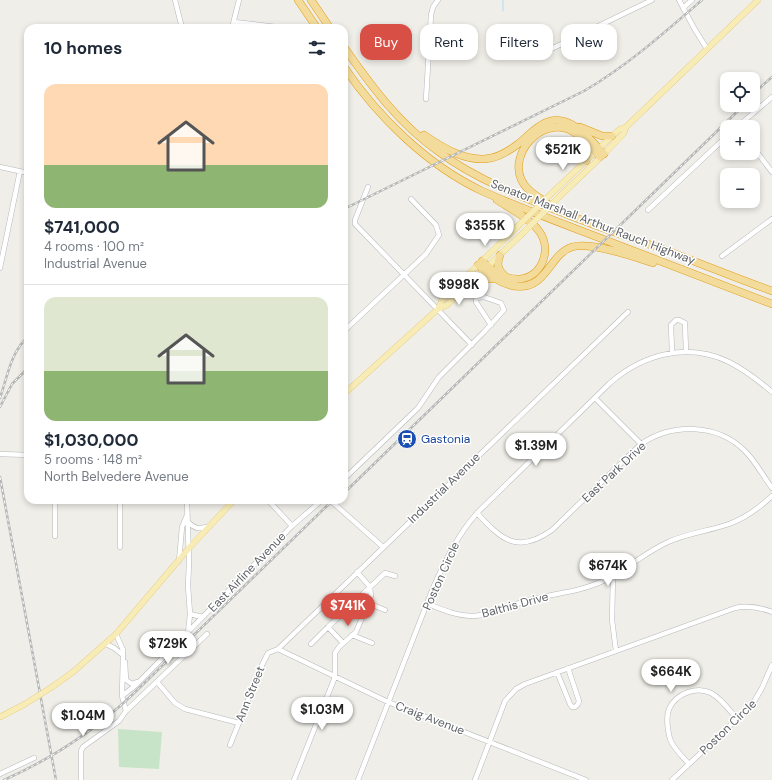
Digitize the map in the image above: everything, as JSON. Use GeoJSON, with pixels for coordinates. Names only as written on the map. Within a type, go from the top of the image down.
{"type":"FeatureCollection","features":[{"type":"Feature","properties":{"kind":"highway"},"geometry":{"type":"LineString","coordinates":[[298,0],[314,24]]}},
{"type":"Feature","properties":{"kind":"highway"},"geometry":{"type":"LineString","coordinates":[[311,0],[327,24]]}},
{"type":"Feature","properties":{"kind":"highway","name":"Senator Marshall Arthur Rauch Highway"},"geometry":{"type":"LineString","coordinates":[[348,54],[374,90],[400,119],[438,151],[459,166],[501,188],[560,212],[772,291]]}},
{"type":"Feature","properties":{"kind":"highway","name":"Senator Marshall Arthur Rauch Highway"},"geometry":{"type":"LineString","coordinates":[[348,73],[366,98],[396,130],[430,158],[456,176],[482,190],[707,280],[772,304]]}},
{"type":"Feature","properties":{"kind":"highway"},"geometry":{"type":"LineString","coordinates":[[400,119],[438,144],[460,156],[487,159],[499,156],[546,122],[559,120],[602,136],[612,136]]}},
{"type":"Feature","properties":{"kind":"highway"},"geometry":{"type":"LineString","coordinates":[[571,124],[591,140],[599,153]]}},
{"type":"Feature","properties":{"kind":"highway"},"geometry":{"type":"LineString","coordinates":[[560,212],[534,194],[525,185],[519,173],[522,154],[532,138],[549,128],[555,127],[568,129],[599,153]]}},
{"type":"Feature","properties":{"kind":"highway"},"geometry":{"type":"LineString","coordinates":[[586,143],[586,161]]}},
{"type":"Feature","properties":{"kind":"highway"},"geometry":{"type":"LineString","coordinates":[[482,190],[532,224],[539,232],[545,243],[546,250],[543,262],[535,272],[519,279],[505,277],[483,266]]}},
{"type":"Feature","properties":{"kind":"highway"},"geometry":{"type":"LineString","coordinates":[[483,266],[496,279],[511,286],[528,286],[539,280],[561,253],[572,247],[583,245],[622,254],[707,280]]}},
{"type":"Feature","properties":{"kind":"highway"},"geometry":{"type":"LineString","coordinates":[[500,255],[498,266],[500,272],[505,277]]}},
{"type":"Feature","properties":{"kind":"highway"},"geometry":{"type":"LineString","coordinates":[[468,285],[480,279],[496,279]]}},
{"type":"Feature","properties":{"kind":"main road"},"geometry":{"type":"LineString","coordinates":[[438,309],[442,300],[483,266],[500,255],[524,232],[559,197],[599,153],[612,136],[620,129],[626,127],[758,0]]}},
{"type":"Feature","properties":{"kind":"main road"},"geometry":{"type":"LineString","coordinates":[[348,390],[438,309],[447,305],[468,285],[517,227],[586,161],[599,153],[624,133],[626,127]]}},
{"type":"Feature","properties":{"kind":"main road"},"geometry":{"type":"LineString","coordinates":[[0,717],[26,704],[52,687],[73,672],[106,644],[189,548],[230,504]]}},
{"type":"Feature","properties":{"kind":"street"},"geometry":{"type":"LineString","coordinates":[[175,0],[181,24]]}},
{"type":"Feature","properties":{"kind":"street"},"geometry":{"type":"LineString","coordinates":[[239,0],[234,22],[251,24]]}},
{"type":"Feature","properties":{"kind":"street"},"geometry":{"type":"LineString","coordinates":[[426,99],[431,16],[433,7],[438,0]]}},
{"type":"Feature","properties":{"kind":"street"},"geometry":{"type":"LineString","coordinates":[[553,48],[652,0]]}},
{"type":"Feature","properties":{"kind":"street"},"geometry":{"type":"LineString","coordinates":[[679,0],[707,49]]}},
{"type":"Feature","properties":{"kind":"street"},"geometry":{"type":"LineString","coordinates":[[683,8],[692,0]]}},
{"type":"Feature","properties":{"kind":"street"},"geometry":{"type":"LineString","coordinates":[[745,120],[772,97]]}},
{"type":"Feature","properties":{"kind":"street"},"geometry":{"type":"LineString","coordinates":[[648,210],[720,143]]}},
{"type":"Feature","properties":{"kind":"street"},"geometry":{"type":"LineString","coordinates":[[760,156],[772,172]]}},
{"type":"Feature","properties":{"kind":"street"},"geometry":{"type":"LineString","coordinates":[[0,168],[24,172]]}},
{"type":"Feature","properties":{"kind":"street"},"geometry":{"type":"LineString","coordinates":[[0,268],[20,172]]}},
{"type":"Feature","properties":{"kind":"street"},"geometry":{"type":"LineString","coordinates":[[368,187],[355,220],[355,224],[472,345]]}},
{"type":"Feature","properties":{"kind":"street"},"geometry":{"type":"LineString","coordinates":[[348,327],[426,254],[439,235],[439,230],[436,225],[411,199]]}},
{"type":"Feature","properties":{"kind":"street"},"geometry":{"type":"LineString","coordinates":[[722,256],[772,219]]}},
{"type":"Feature","properties":{"kind":"street"},"geometry":{"type":"LineString","coordinates":[[348,475],[418,408],[439,377],[472,345],[491,325],[504,310],[501,303],[484,297],[476,298],[476,302],[491,325]]}},
{"type":"Feature","properties":{"kind":"street","name":"Industrial Avenue"},"geometry":{"type":"LineString","coordinates":[[278,649],[628,312]]}},
{"type":"Feature","properties":{"kind":"street"},"geometry":{"type":"LineString","coordinates":[[672,353],[671,325],[676,320],[685,323],[686,352]]}},
{"type":"Feature","properties":{"kind":"street","name":"Poston Circle"},"geometry":{"type":"LineString","coordinates":[[358,780],[451,548],[468,523],[477,513],[618,376],[632,366],[651,357],[686,352],[713,356],[728,361],[752,376],[772,392]]}},
{"type":"Feature","properties":{"kind":"street"},"geometry":{"type":"LineString","coordinates":[[595,398],[641,444]]}},
{"type":"Feature","properties":{"kind":"street","name":"East Park Drive"},"geometry":{"type":"LineString","coordinates":[[477,513],[494,532],[508,540],[526,542],[538,539],[552,530],[641,444],[658,435],[680,429],[701,430],[717,434],[730,440],[745,451],[772,488]]}},
{"type":"Feature","properties":{"kind":"street"},"geometry":{"type":"LineString","coordinates":[[0,454],[24,455]]}},
{"type":"Feature","properties":{"kind":"street","name":"Balthis Drive"},"geometry":{"type":"LineString","coordinates":[[428,604],[456,614],[484,615],[531,599],[584,588],[613,576],[668,542],[688,534],[736,521],[753,512],[772,496]]}},
{"type":"Feature","properties":{"kind":"street"},"geometry":{"type":"LineString","coordinates":[[55,504],[55,536]]}},
{"type":"Feature","properties":{"kind":"street"},"geometry":{"type":"LineString","coordinates":[[120,504],[120,547]]}},
{"type":"Feature","properties":{"kind":"street"},"geometry":{"type":"LineString","coordinates":[[187,504],[189,548],[188,586],[190,614],[188,633]]}},
{"type":"Feature","properties":{"kind":"street"},"geometry":{"type":"LineString","coordinates":[[272,504],[292,526]]}},
{"type":"Feature","properties":{"kind":"street","name":"East Airline Avenue"},"geometry":{"type":"LineString","coordinates":[[122,696],[140,682],[292,526],[317,504]]}},
{"type":"Feature","properties":{"kind":"street"},"geometry":{"type":"LineString","coordinates":[[335,504],[383,547]]}},
{"type":"Feature","properties":{"kind":"street"},"geometry":{"type":"LineString","coordinates":[[179,561],[182,528],[187,515]]}},
{"type":"Feature","properties":{"kind":"street"},"geometry":{"type":"LineString","coordinates":[[188,522],[193,527],[197,528],[210,526]]}},
{"type":"Feature","properties":{"kind":"street"},"geometry":{"type":"LineString","coordinates":[[182,528],[184,540],[189,548]]}},
{"type":"Feature","properties":{"kind":"street"},"geometry":{"type":"LineString","coordinates":[[294,780],[335,677],[335,653],[343,643],[356,632],[371,596],[370,587],[357,572]]}},
{"type":"Feature","properties":{"kind":"street"},"geometry":{"type":"LineString","coordinates":[[311,644],[385,573],[395,576]]}},
{"type":"Feature","properties":{"kind":"street"},"geometry":{"type":"LineString","coordinates":[[613,576],[612,620],[616,650]]}},
{"type":"Feature","properties":{"kind":"street"},"geometry":{"type":"LineString","coordinates":[[368,603],[385,610]]}},
{"type":"Feature","properties":{"kind":"street"},"geometry":{"type":"LineString","coordinates":[[475,780],[505,701],[512,692],[525,684],[739,607],[754,606],[772,612]]}},
{"type":"Feature","properties":{"kind":"street"},"geometry":{"type":"LineString","coordinates":[[190,614],[204,616]]}},
{"type":"Feature","properties":{"kind":"street"},"geometry":{"type":"LineString","coordinates":[[328,627],[343,643]]}},
{"type":"Feature","properties":{"kind":"street"},"geometry":{"type":"LineString","coordinates":[[116,634],[123,650],[122,696],[126,711]]}},
{"type":"Feature","properties":{"kind":"street"},"geometry":{"type":"LineString","coordinates":[[81,780],[81,751],[83,747],[119,721],[126,711],[207,634]]}},
{"type":"Feature","properties":{"kind":"street"},"geometry":{"type":"LineString","coordinates":[[352,635],[372,643]]}},
{"type":"Feature","properties":{"kind":"street"},"geometry":{"type":"LineString","coordinates":[[106,644],[114,648],[125,657],[126,680],[128,683],[132,684],[140,682]]}},
{"type":"Feature","properties":{"kind":"street","name":"Craig Avenue"},"geometry":{"type":"LineString","coordinates":[[278,649],[388,702],[586,780]]}},
{"type":"Feature","properties":{"kind":"street","name":"Ann Street"},"geometry":{"type":"LineString","coordinates":[[230,745],[266,656],[271,651],[278,649]]}},
{"type":"Feature","properties":{"kind":"street","name":"Poston Circle"},"geometry":{"type":"LineString","coordinates":[[672,780],[752,705],[758,697],[772,665]]}},
{"type":"Feature","properties":{"kind":"street"},"geometry":{"type":"LineString","coordinates":[[557,672],[570,704],[572,707],[575,707],[579,701],[568,668]]}},
{"type":"Feature","properties":{"kind":"street"},"geometry":{"type":"LineString","coordinates":[[157,682],[175,703],[185,709],[239,723]]}},
{"type":"Feature","properties":{"kind":"street"},"geometry":{"type":"LineString","coordinates":[[689,764],[672,743],[669,734],[669,712],[674,702],[688,692],[700,690],[706,691],[717,698],[738,719]]}},
{"type":"Feature","properties":{"kind":"street"},"geometry":{"type":"LineString","coordinates":[[0,774],[34,758]]}},
{"type":"Feature","properties":{"kind":"green space"},"geometry":{"type":"Polygon","coordinates":[[[118,729],[162,732],[159,769],[119,767],[118,729]]]}},
{"type":"Feature","properties":{"kind":"waterway"},"geometry":{"type":"LineString","coordinates":[[503,0],[503,11]]}},
{"type":"Feature","properties":{"kind":"railway"},"geometry":{"type":"LineString","coordinates":[[348,207],[584,91],[630,60],[702,0]]}},
{"type":"Feature","properties":{"kind":"railway"},"geometry":{"type":"LineString","coordinates":[[760,88],[772,77]]}},
{"type":"Feature","properties":{"kind":"railway"},"geometry":{"type":"LineString","coordinates":[[348,489],[737,112]]}},
{"type":"Feature","properties":{"kind":"railway"},"geometry":{"type":"LineString","coordinates":[[0,398],[14,357],[24,341]]}},
{"type":"Feature","properties":{"kind":"railway"},"geometry":{"type":"LineString","coordinates":[[0,407],[12,384],[24,372]]}},
{"type":"Feature","properties":{"kind":"railway"},"geometry":{"type":"LineString","coordinates":[[0,477],[56,780]]}},
{"type":"Feature","properties":{"kind":"railway"},"geometry":{"type":"LineString","coordinates":[[4,780],[55,754],[71,744],[117,709],[329,504]]}},
{"type":"Feature","properties":{"kind":"place","name":"Gastonia"},"geometry":{"type":"Point","coordinates":[407,439]}}]}
